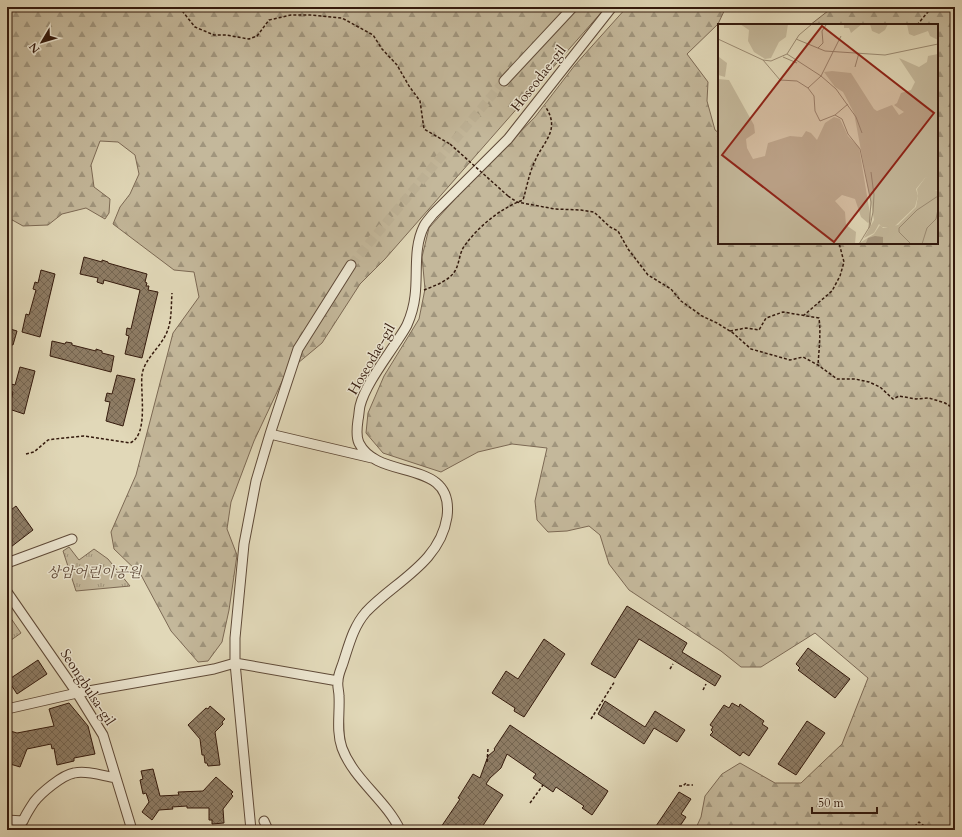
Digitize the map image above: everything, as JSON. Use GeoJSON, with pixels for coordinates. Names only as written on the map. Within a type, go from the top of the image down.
{"type":"FeatureCollection","features":[{"type":"Feature","properties":{"kind":"street"},"geometry":{"type":"LineString","coordinates":[[504,81],[573,7]]}},
{"type":"Feature","properties":{"kind":"street","name":"Hoseodae-gil"},"geometry":{"type":"LineString","coordinates":[[400,830],[396,820],[355,771],[341,746],[338,682],[352,636],[358,623],[366,612],[424,562],[443,531],[447,517],[447,502],[439,485],[421,474],[381,463],[366,453],[358,441],[357,427],[360,404],[370,382],[406,325],[413,307],[416,294],[417,252],[424,225],[508,138],[612,7]]}},
{"type":"Feature","properties":{"kind":"street"},"geometry":{"type":"LineString","coordinates":[[251,830],[235,662],[235,638],[244,544],[256,481],[298,349],[351,266]]}},
{"type":"Feature","properties":{"kind":"street"},"geometry":{"type":"LineString","coordinates":[[270,434],[373,459]]}},
{"type":"Feature","properties":{"kind":"street"},"geometry":{"type":"LineString","coordinates":[[7,563],[72,538]]}},
{"type":"Feature","properties":{"kind":"street","name":"Seongbulsa-gil"},"geometry":{"type":"LineString","coordinates":[[7,592],[77,693],[103,735],[132,830]]}},
{"type":"Feature","properties":{"kind":"street"},"geometry":{"type":"LineString","coordinates":[[7,709],[77,693],[214,669],[235,662],[338,682]]}},
{"type":"Feature","properties":{"kind":"street"},"geometry":{"type":"LineString","coordinates":[[7,820],[23,821],[35,801],[54,784],[73,773],[84,773],[116,778]]}},
{"type":"Feature","properties":{"kind":"street"},"geometry":{"type":"LineString","coordinates":[[264,820],[268,830]]}},
{"type":"Feature","properties":{"kind":"path"},"geometry":{"type":"LineString","coordinates":[[179,7],[195,27],[214,35],[226,35],[249,39],[257,36],[269,20],[277,18],[291,15],[342,18],[373,35],[382,49],[397,65],[420,101],[424,129],[450,144],[508,196],[517,202],[555,209],[594,212],[610,227],[618,231],[628,249],[648,275],[671,289],[681,301],[702,316],[730,331],[751,349],[790,360],[803,357],[818,365],[837,379],[855,379],[869,382],[880,387],[893,399],[899,396],[916,399],[929,398],[945,403],[955,409]]}},
{"type":"Feature","properties":{"kind":"path"},"geometry":{"type":"LineString","coordinates":[[919,24],[932,7]]}},
{"type":"Feature","properties":{"kind":"path"},"geometry":{"type":"LineString","coordinates":[[416,294],[433,287],[451,276],[455,270],[459,254],[465,245],[487,221],[517,202],[523,200],[535,161],[551,133],[549,112],[543,104],[541,97]]}},
{"type":"Feature","properties":{"kind":"path"},"geometry":{"type":"LineString","coordinates":[[803,316],[832,291],[840,276],[844,262],[839,244]]}},
{"type":"Feature","properties":{"kind":"path"},"geometry":{"type":"LineString","coordinates":[[26,454],[34,452],[48,440],[55,438],[84,436],[130,443],[134,442],[137,438],[142,423],[142,373],[167,332],[172,293]]}},
{"type":"Feature","properties":{"kind":"path"},"geometry":{"type":"LineString","coordinates":[[730,331],[746,328],[759,330],[766,318],[783,312],[819,318],[821,334],[819,341],[818,365]]}},
{"type":"Feature","properties":{"kind":"path"},"geometry":{"type":"LineString","coordinates":[[670,669],[673,664]]}},
{"type":"Feature","properties":{"kind":"path"},"geometry":{"type":"LineString","coordinates":[[591,719],[615,681]]}},
{"type":"Feature","properties":{"kind":"path"},"geometry":{"type":"LineString","coordinates":[[703,690],[706,684]]}},
{"type":"Feature","properties":{"kind":"path"},"geometry":{"type":"LineString","coordinates":[[487,762],[488,749]]}},
{"type":"Feature","properties":{"kind":"path"},"geometry":{"type":"LineString","coordinates":[[680,786],[683,786],[686,783],[687,785],[693,785]]}},
{"type":"Feature","properties":{"kind":"path"},"geometry":{"type":"LineString","coordinates":[[530,803],[543,785]]}},
{"type":"Feature","properties":{"kind":"path"},"geometry":{"type":"LineString","coordinates":[[911,830],[920,822],[926,828],[931,829],[955,826]]}},
{"type":"Feature","properties":{"kind":"green space"},"geometry":{"type":"Polygon","coordinates":[[[7,7],[606,7],[385,259],[360,284],[322,343],[286,373],[254,441],[231,502],[227,529],[237,555],[229,610],[222,642],[208,661],[198,662],[171,631],[141,575],[114,549],[111,532],[136,475],[173,333],[199,297],[194,272],[174,270],[113,224],[120,207],[130,194],[139,174],[135,155],[118,142],[100,141],[91,165],[94,187],[110,199],[109,213],[105,219],[86,208],[62,214],[48,225],[23,226],[7,217],[7,7]]]}},
{"type":"Feature","properties":{"kind":"green space"},"geometry":{"type":"Polygon","coordinates":[[[627,7],[726,7],[718,24],[687,54],[708,82],[707,101],[715,130],[718,132],[718,244],[938,244],[938,24],[811,24],[833,7],[955,7],[955,830],[695,830],[701,817],[705,796],[722,774],[740,763],[775,783],[801,783],[842,744],[868,678],[815,633],[761,667],[741,667],[721,651],[629,590],[609,564],[600,535],[589,526],[567,531],[548,532],[537,520],[535,501],[547,448],[512,444],[478,452],[441,472],[383,453],[366,433],[368,413],[384,376],[419,319],[425,289],[422,257],[429,228],[455,199],[535,117],[575,65],[627,7]]]}},
{"type":"Feature","properties":{"kind":"green space","name":"상암어린이공원"},"geometry":{"type":"Polygon","coordinates":[[[69,547],[79,560],[94,549],[108,559],[130,586],[76,591],[63,551],[69,547]]]}},
{"type":"Feature","properties":{"kind":"green space"},"geometry":{"type":"Polygon","coordinates":[[[8,614],[21,633],[7,643],[7,615],[8,614]]]}},
{"type":"Feature","properties":{"kind":"building"},"geometry":{"type":"Polygon","coordinates":[[[84,257],[102,262],[102,260],[147,274],[145,282],[147,283],[146,286],[149,286],[148,290],[158,292],[142,358],[125,354],[129,336],[126,335],[127,328],[131,329],[140,290],[104,280],[103,284],[97,282],[98,278],[80,274],[84,257]]]}},
{"type":"Feature","properties":{"kind":"building"},"geometry":{"type":"Polygon","coordinates":[[[41,270],[55,274],[40,337],[22,332],[26,314],[29,315],[36,290],[33,289],[35,282],[38,283],[41,270]]]}},
{"type":"Feature","properties":{"kind":"building"},"geometry":{"type":"Polygon","coordinates":[[[7,328],[17,331],[13,345],[7,344],[7,328]]]}},
{"type":"Feature","properties":{"kind":"building"},"geometry":{"type":"Polygon","coordinates":[[[52,341],[65,344],[66,342],[72,343],[72,345],[96,351],[96,349],[102,351],[102,353],[114,356],[111,372],[50,356],[52,341]]]}},
{"type":"Feature","properties":{"kind":"building"},"geometry":{"type":"Polygon","coordinates":[[[20,367],[35,371],[24,414],[9,409],[13,392],[9,391],[11,384],[15,385],[20,367]]]}},
{"type":"Feature","properties":{"kind":"building"},"geometry":{"type":"Polygon","coordinates":[[[117,375],[135,379],[123,426],[106,421],[110,402],[105,401],[107,393],[112,394],[117,375]]]}},
{"type":"Feature","properties":{"kind":"building"},"geometry":{"type":"Polygon","coordinates":[[[16,506],[33,530],[7,550],[7,513],[16,506]]]}},
{"type":"Feature","properties":{"kind":"building"},"geometry":{"type":"Polygon","coordinates":[[[627,606],[687,643],[682,652],[721,676],[715,686],[639,639],[615,678],[591,664],[627,606]]]}},
{"type":"Feature","properties":{"kind":"building"},"geometry":{"type":"Polygon","coordinates":[[[544,639],[565,654],[524,717],[514,711],[515,708],[492,693],[506,671],[518,679],[544,639]]]}},
{"type":"Feature","properties":{"kind":"building"},"geometry":{"type":"Polygon","coordinates":[[[808,648],[850,679],[835,698],[798,670],[800,668],[796,664],[808,648]]]}},
{"type":"Feature","properties":{"kind":"building"},"geometry":{"type":"Polygon","coordinates":[[[38,660],[47,674],[17,694],[8,680],[38,660]]]}},
{"type":"Feature","properties":{"kind":"building"},"geometry":{"type":"Polygon","coordinates":[[[605,701],[645,727],[655,711],[685,730],[677,742],[654,728],[644,744],[598,714],[605,701]]]}},
{"type":"Feature","properties":{"kind":"building"},"geometry":{"type":"Polygon","coordinates":[[[69,703],[88,726],[95,754],[74,758],[74,761],[57,765],[54,748],[52,749],[51,744],[27,749],[20,767],[7,763],[7,730],[17,733],[54,726],[49,709],[69,703]]]}},
{"type":"Feature","properties":{"kind":"building"},"geometry":{"type":"Polygon","coordinates":[[[732,703],[739,707],[740,704],[764,721],[762,724],[768,728],[749,756],[743,752],[740,756],[710,735],[713,732],[711,730],[713,727],[710,725],[724,705],[729,708],[732,703]]]}},
{"type":"Feature","properties":{"kind":"building"},"geometry":{"type":"Polygon","coordinates":[[[210,706],[225,719],[222,722],[223,724],[215,732],[220,765],[208,766],[207,763],[205,763],[204,755],[202,755],[200,739],[188,725],[210,706]]]}},
{"type":"Feature","properties":{"kind":"building"},"geometry":{"type":"Polygon","coordinates":[[[807,721],[825,733],[796,775],[778,764],[807,721]]]}},
{"type":"Feature","properties":{"kind":"building"},"geometry":{"type":"Polygon","coordinates":[[[510,725],[608,791],[605,796],[592,815],[582,808],[584,806],[556,787],[553,792],[533,778],[536,774],[507,754],[501,768],[486,784],[503,795],[480,830],[446,830],[441,827],[460,799],[458,798],[473,774],[480,778],[488,756],[495,750],[494,749],[510,725]]]}},
{"type":"Feature","properties":{"kind":"building"},"geometry":{"type":"Polygon","coordinates":[[[153,769],[160,796],[179,795],[178,792],[203,791],[216,777],[233,792],[231,794],[233,796],[223,809],[224,823],[212,824],[212,820],[209,820],[209,808],[187,808],[187,806],[159,810],[152,820],[142,812],[149,802],[146,793],[143,794],[140,780],[143,779],[141,771],[153,769]]]}},
{"type":"Feature","properties":{"kind":"building"},"geometry":{"type":"Polygon","coordinates":[[[679,792],[691,799],[681,814],[686,817],[680,826],[678,825],[674,830],[662,830],[656,826],[679,792]]]}},
{"type":"Feature","properties":{"kind":"tunnel"},"geometry":{"type":"LineString","coordinates":[[351,265],[504,81]]}}]}
